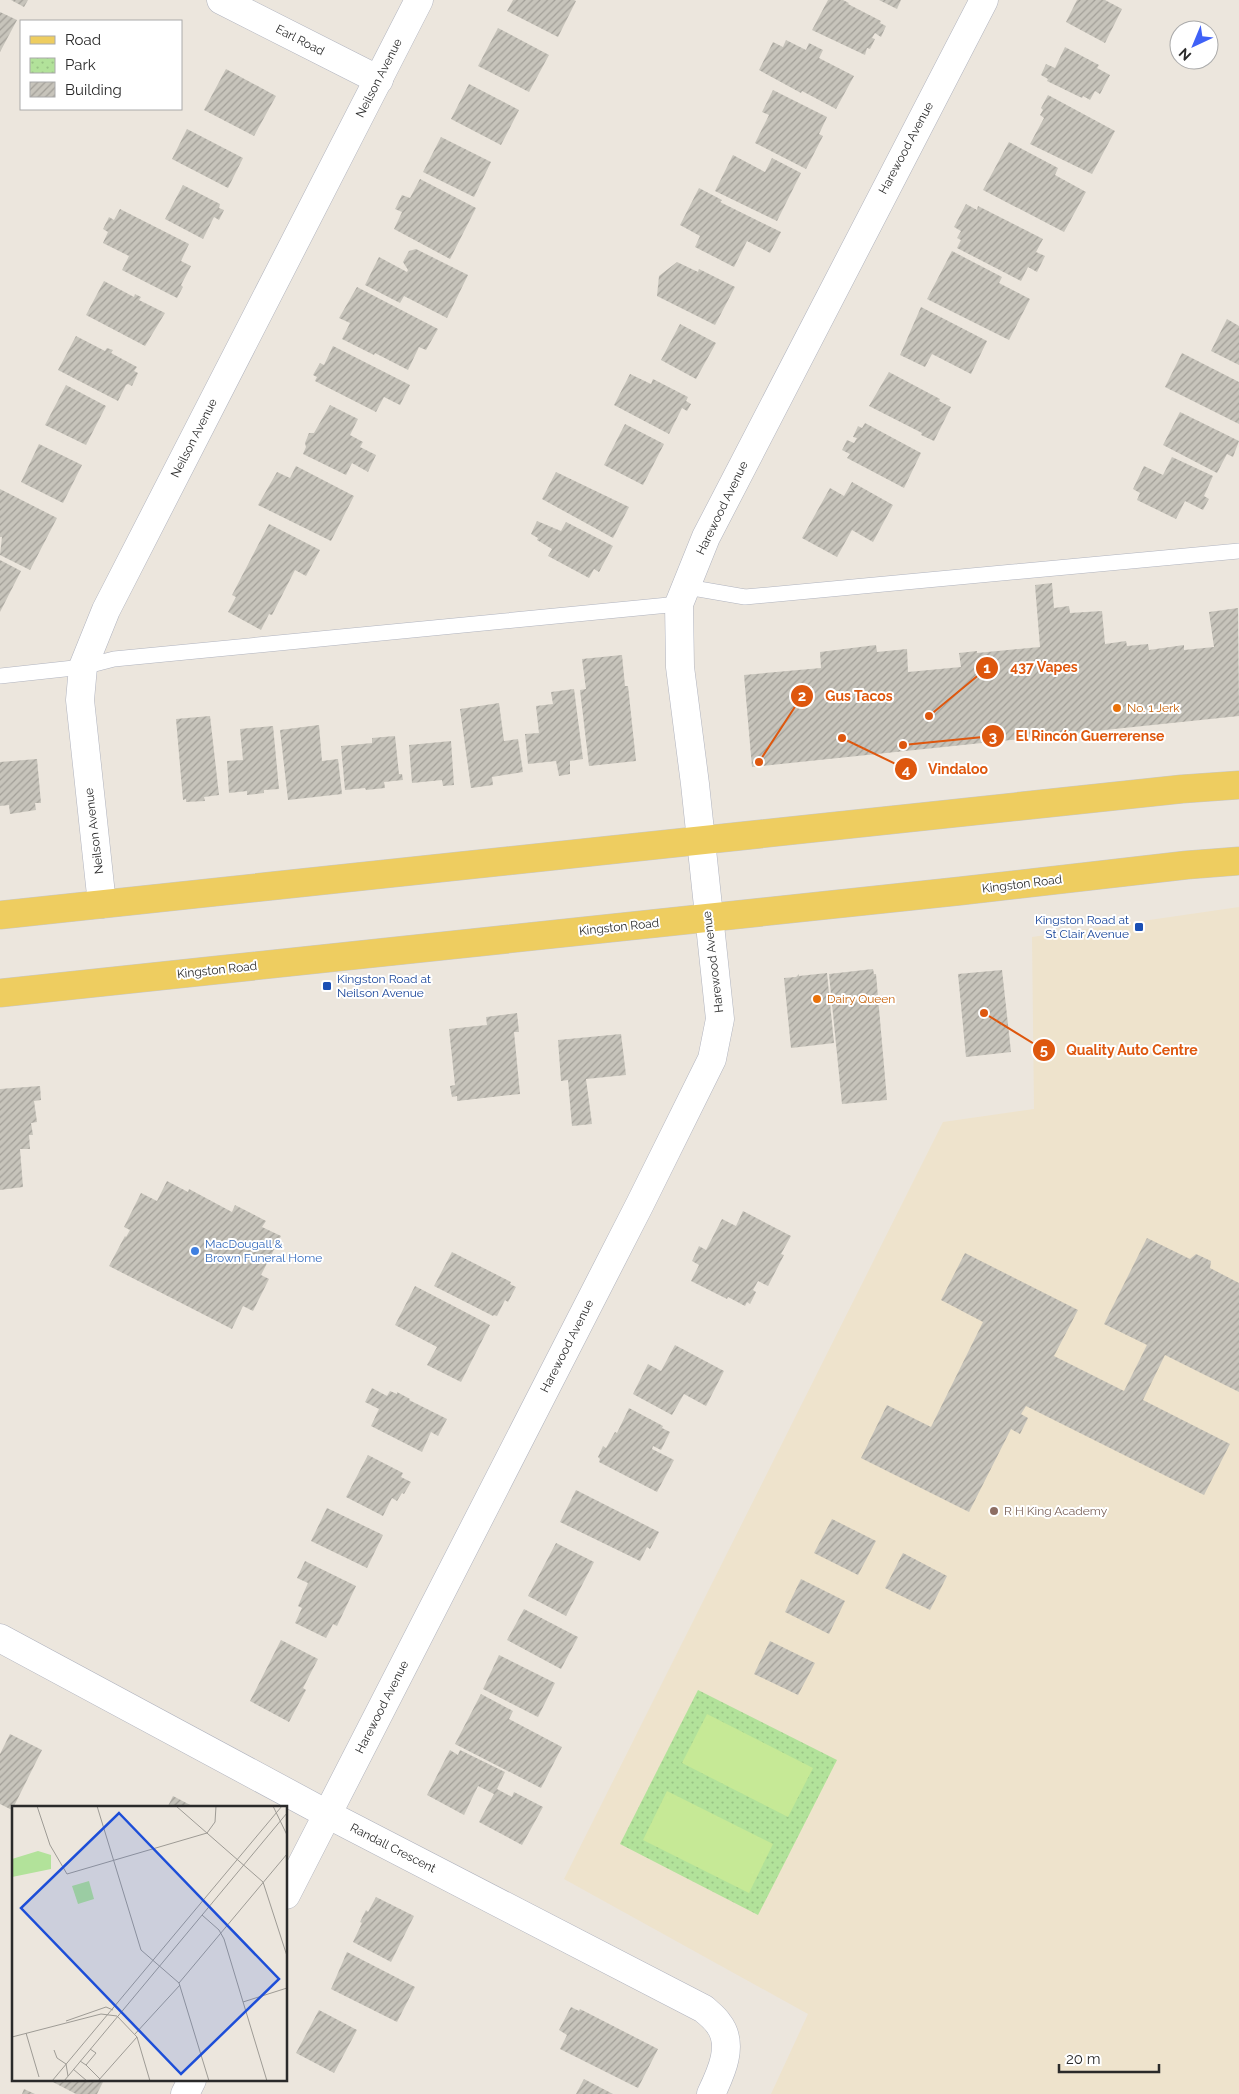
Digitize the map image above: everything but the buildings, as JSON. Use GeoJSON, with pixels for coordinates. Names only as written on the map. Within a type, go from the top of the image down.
{"type":"FeatureCollection","features":[{"type":"Feature","properties":{"kind":"main road"},"geometry":{"type":"LineString","coordinates":[[0,915],[700,840],[1239,785]]}},
{"type":"Feature","properties":{"kind":"main road","name":"Kingston Road"},"geometry":{"type":"LineString","coordinates":[[0,993],[960,891],[1187,865],[1239,861]]}},
{"type":"Feature","properties":{"kind":"street","name":"Earl Road"},"geometry":{"type":"LineString","coordinates":[[221,0],[379,80]]}},
{"type":"Feature","properties":{"kind":"street","name":"Neilson Avenue"},"geometry":{"type":"LineString","coordinates":[[102,904],[80,700],[83,666],[106,610],[419,0]]}},
{"type":"Feature","properties":{"kind":"street","name":"Harewood Avenue"},"geometry":{"type":"LineString","coordinates":[[288,1891],[636,1213],[712,1059],[720,1019],[680,668],[683,596],[706,537],[984,0]]}},
{"type":"Feature","properties":{"kind":"street","name":"Randall Crescent"},"geometry":{"type":"LineString","coordinates":[[0,1638],[328,1814],[704,2009],[719,2023],[726,2041],[724,2060],[711,2094]]}},
{"type":"Feature","properties":{"kind":"street"},"geometry":{"type":"LineString","coordinates":[[185,2094],[191,2082]]}},
{"type":"Feature","properties":{"kind":"lane"},"geometry":{"type":"LineString","coordinates":[[0,676],[83,666],[114,659],[683,596],[745,597],[1239,551]]}},
{"type":"Feature","properties":{"kind":"shaded area","name":"R H King Academy"},"geometry":{"type":"Polygon","coordinates":[[[1239,907],[1239,2094],[771,2094],[808,2014],[564,1879],[943,1122],[1034,1109],[1032,937],[1239,907]]]}},
{"type":"Feature","properties":{"kind":"green space"},"geometry":{"type":"Polygon","coordinates":[[[698,1690],[837,1760],[758,1915],[620,1844],[698,1690]]]}},
{"type":"Feature","properties":{"kind":"green space"},"geometry":{"type":"Polygon","coordinates":[[[707,1714],[813,1768],[788,1817],[682,1763],[707,1714]]]}},
{"type":"Feature","properties":{"kind":"green space"},"geometry":{"type":"Polygon","coordinates":[[[667,1791],[773,1844],[749,1893],[643,1840],[667,1791]]]}},
{"type":"Feature","properties":{"kind":"place","name":"No. 1 Jerk"},"geometry":{"type":"Point","coordinates":[1117,708]}},
{"type":"Feature","properties":{"kind":"place","name":"437 Vapes"},"geometry":{"type":"Point","coordinates":[929,716]}},
{"type":"Feature","properties":{"kind":"place","name":"Vindaloo"},"geometry":{"type":"Point","coordinates":[842,738]}},
{"type":"Feature","properties":{"kind":"place","name":"El Rincón Guerrerense"},"geometry":{"type":"Point","coordinates":[903,745]}},
{"type":"Feature","properties":{"kind":"place","name":"Gus Tacos"},"geometry":{"type":"Point","coordinates":[759,762]}},
{"type":"Feature","properties":{"kind":"place","name":"Kingston Road at St Clair Avenue"},"geometry":{"type":"Point","coordinates":[1139,927]}},
{"type":"Feature","properties":{"kind":"place","name":"Kingston Road at Neilson Avenue"},"geometry":{"type":"Point","coordinates":[327,986]}},
{"type":"Feature","properties":{"kind":"place","name":"Dairy Queen"},"geometry":{"type":"Point","coordinates":[817,999]}},
{"type":"Feature","properties":{"kind":"place","name":"Quality Auto Centre"},"geometry":{"type":"Point","coordinates":[984,1013]}},
{"type":"Feature","properties":{"kind":"place","name":"MacDougall & Brown Funeral Home"},"geometry":{"type":"Point","coordinates":[195,1251]}},
{"type":"Feature","properties":{"kind":"place","name":"R H King Academy"},"geometry":{"type":"Point","coordinates":[994,1511]}}]}
